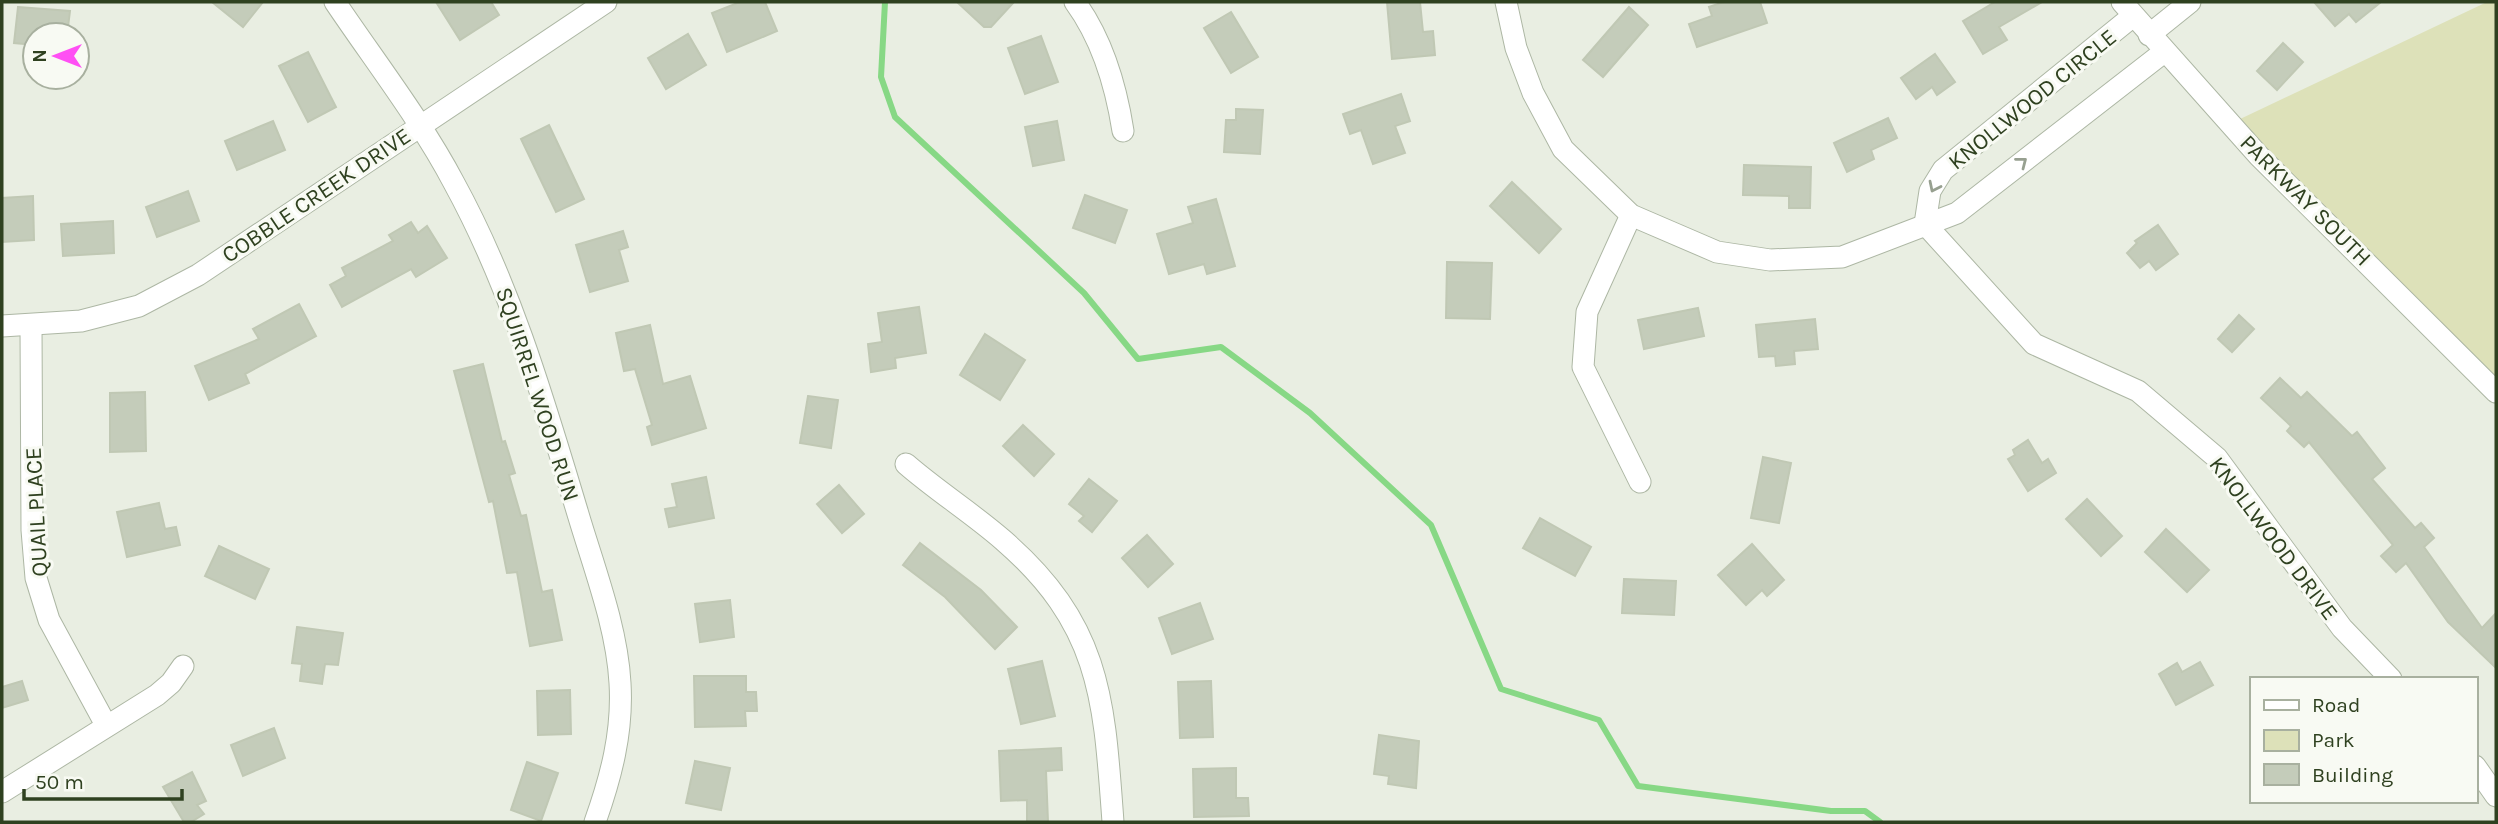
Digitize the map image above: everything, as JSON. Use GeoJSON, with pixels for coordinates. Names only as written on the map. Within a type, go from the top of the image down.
{"type":"FeatureCollection","features":[{"type":"Feature","properties":{"kind":"street","name":"SQUIRREL WOOD RUN"},"geometry":{"type":"LineString","coordinates":[[335,2],[453,180],[496,267],[562,460],[613,642],[620,683],[619,734],[613,773],[595,822]]}},
{"type":"Feature","properties":{"kind":"street","name":"COBBLE CREEK DRIVE"},"geometry":{"type":"LineString","coordinates":[[2,326],[81,321],[139,306],[198,275],[417,125],[606,2]]}},
{"type":"Feature","properties":{"kind":"street"},"geometry":{"type":"LineString","coordinates":[[1075,2],[1086,18],[1104,58],[1118,101],[1123,131]]}},
{"type":"Feature","properties":{"kind":"street","name":"KNOLLWOOD CIRCLE"},"geometry":{"type":"LineString","coordinates":[[1506,2],[1516,48],[1529,82],[1563,149],[1631,215],[1717,252],[1770,260],[1842,257],[1957,213],[2164,52]]}},
{"type":"Feature","properties":{"kind":"street"},"geometry":{"type":"LineString","coordinates":[[2149,35],[2190,2]]}},
{"type":"Feature","properties":{"kind":"street","name":"KNOLLWOOD CIRCLE"},"geometry":{"type":"LineString","coordinates":[[1925,224],[1930,191],[1943,170],[2128,9]]}},
{"type":"Feature","properties":{"kind":"street","name":"PARKWAY SOUTH"},"geometry":{"type":"LineString","coordinates":[[2128,9],[2259,156],[2496,392]]}},
{"type":"Feature","properties":{"kind":"street"},"geometry":{"type":"LineString","coordinates":[[1631,215],[1587,312],[1583,367],[1640,482]]}},
{"type":"Feature","properties":{"kind":"street","name":"KNOLLWOOD DRIVE"},"geometry":{"type":"LineString","coordinates":[[1925,224],[2034,344],[2138,391],[2217,458],[2342,628],[2389,677]]}},
{"type":"Feature","properties":{"kind":"street","name":"QUAIL PLACE"},"geometry":{"type":"LineString","coordinates":[[32,326],[32,530],[36,578],[49,620],[106,725]]}},
{"type":"Feature","properties":{"kind":"street"},"geometry":{"type":"LineString","coordinates":[[906,464],[1001,538],[1038,573],[1068,614],[1088,651],[1106,724],[1113,822]]}},
{"type":"Feature","properties":{"kind":"street"},"geometry":{"type":"LineString","coordinates":[[2,792],[157,695],[171,684],[183,666]]}},
{"type":"Feature","properties":{"kind":"street"},"geometry":{"type":"LineString","coordinates":[[2477,769],[2496,796]]}},
{"type":"Feature","properties":{"kind":"green space"},"geometry":{"type":"Polygon","coordinates":[[[2487,2],[2496,2],[2496,404],[2418,309],[2238,120],[2487,2]]]}},
{"type":"Feature","properties":{"kind":"building"},"geometry":{"type":"Polygon","coordinates":[[[212,2],[263,2],[243,27],[212,2]]]}},
{"type":"Feature","properties":{"kind":"building"},"geometry":{"type":"Polygon","coordinates":[[[436,2],[491,2],[499,15],[460,40],[436,2]]]}},
{"type":"Feature","properties":{"kind":"building"},"geometry":{"type":"Polygon","coordinates":[[[740,2],[765,2],[777,31],[727,52],[712,13],[740,2]]]}},
{"type":"Feature","properties":{"kind":"building"},"geometry":{"type":"Polygon","coordinates":[[[957,2],[1014,2],[991,27],[984,27],[957,2]]]}},
{"type":"Feature","properties":{"kind":"building"},"geometry":{"type":"Polygon","coordinates":[[[1387,2],[1420,2],[1423,32],[1433,31],[1435,55],[1392,59],[1387,2]]]}},
{"type":"Feature","properties":{"kind":"building"},"geometry":{"type":"Polygon","coordinates":[[[1724,2],[1760,2],[1767,23],[1697,47],[1689,24],[1712,16],[1709,7],[1724,2]]]}},
{"type":"Feature","properties":{"kind":"building"},"geometry":{"type":"Polygon","coordinates":[[[1995,2],[2042,2],[1999,27],[2007,40],[1983,54],[1963,21],[1995,2]]]}},
{"type":"Feature","properties":{"kind":"building"},"geometry":{"type":"Polygon","coordinates":[[[2314,2],[2381,2],[2356,22],[2349,14],[2335,26],[2314,2]]]}},
{"type":"Feature","properties":{"kind":"building"},"geometry":{"type":"Polygon","coordinates":[[[18,7],[70,11],[69,21],[21,21],[21,44],[14,43],[18,7]]]}},
{"type":"Feature","properties":{"kind":"building"},"geometry":{"type":"Polygon","coordinates":[[[1629,7],[1648,25],[1603,77],[1583,60],[1629,7]]]}},
{"type":"Feature","properties":{"kind":"building"},"geometry":{"type":"Polygon","coordinates":[[[1231,12],[1258,57],[1231,73],[1204,28],[1231,12]]]}},
{"type":"Feature","properties":{"kind":"building"},"geometry":{"type":"Polygon","coordinates":[[[688,34],[706,65],[666,89],[648,58],[688,34]]]}},
{"type":"Feature","properties":{"kind":"building"},"geometry":{"type":"Polygon","coordinates":[[[1041,36],[1058,82],[1025,94],[1008,48],[1041,36]]]}},
{"type":"Feature","properties":{"kind":"building"},"geometry":{"type":"Polygon","coordinates":[[[2283,43],[2303,62],[2277,90],[2257,71],[2283,43]]]}},
{"type":"Feature","properties":{"kind":"building"},"geometry":{"type":"Polygon","coordinates":[[[308,52],[336,107],[308,122],[279,66],[308,52]]]}},
{"type":"Feature","properties":{"kind":"building"},"geometry":{"type":"Polygon","coordinates":[[[1935,54],[1955,82],[1937,95],[1932,87],[1916,99],[1901,78],[1935,54]]]}},
{"type":"Feature","properties":{"kind":"building"},"geometry":{"type":"Polygon","coordinates":[[[1401,94],[1410,121],[1395,126],[1405,153],[1373,164],[1361,130],[1350,134],[1343,114],[1401,94]]]}},
{"type":"Feature","properties":{"kind":"building"},"geometry":{"type":"Polygon","coordinates":[[[1236,109],[1263,110],[1260,154],[1224,152],[1226,120],[1236,120],[1236,109]]]}},
{"type":"Feature","properties":{"kind":"building"},"geometry":{"type":"Polygon","coordinates":[[[1888,118],[1897,138],[1871,150],[1874,159],[1847,172],[1834,143],[1888,118]]]}},
{"type":"Feature","properties":{"kind":"building"},"geometry":{"type":"Polygon","coordinates":[[[273,121],[285,150],[237,170],[225,141],[273,121]]]}},
{"type":"Feature","properties":{"kind":"building"},"geometry":{"type":"Polygon","coordinates":[[[1057,121],[1064,160],[1033,166],[1025,127],[1057,121]]]}},
{"type":"Feature","properties":{"kind":"building"},"geometry":{"type":"Polygon","coordinates":[[[549,125],[584,199],[556,212],[521,139],[549,125]]]}},
{"type":"Feature","properties":{"kind":"building"},"geometry":{"type":"Polygon","coordinates":[[[1744,165],[1811,167],[1810,208],[1789,208],[1789,196],[1743,195],[1744,165]]]}},
{"type":"Feature","properties":{"kind":"building"},"geometry":{"type":"Polygon","coordinates":[[[1512,182],[1561,229],[1539,253],[1490,206],[1512,182]]]}},
{"type":"Feature","properties":{"kind":"building"},"geometry":{"type":"Polygon","coordinates":[[[188,191],[199,221],[157,237],[146,207],[188,191]]]}},
{"type":"Feature","properties":{"kind":"building"},"geometry":{"type":"Polygon","coordinates":[[[1085,195],[1127,210],[1115,243],[1073,228],[1085,195]]]}},
{"type":"Feature","properties":{"kind":"building"},"geometry":{"type":"Polygon","coordinates":[[[33,196],[34,240],[2,242],[2,198],[33,196]]]}},
{"type":"Feature","properties":{"kind":"building"},"geometry":{"type":"Polygon","coordinates":[[[1216,199],[1235,266],[1207,274],[1204,264],[1169,274],[1157,234],[1193,223],[1188,207],[1216,199]]]}},
{"type":"Feature","properties":{"kind":"building"},"geometry":{"type":"Polygon","coordinates":[[[113,221],[114,253],[63,256],[61,224],[113,221]]]}},
{"type":"Feature","properties":{"kind":"building"},"geometry":{"type":"Polygon","coordinates":[[[411,222],[418,233],[427,226],[447,258],[416,277],[411,269],[342,307],[330,285],[346,276],[342,268],[393,241],[389,235],[411,222]]]}},
{"type":"Feature","properties":{"kind":"building"},"geometry":{"type":"Polygon","coordinates":[[[2158,225],[2178,254],[2156,270],[2149,261],[2140,268],[2127,253],[2137,243],[2135,241],[2158,225]]]}},
{"type":"Feature","properties":{"kind":"building"},"geometry":{"type":"Polygon","coordinates":[[[623,231],[628,247],[619,250],[628,281],[590,292],[576,245],[623,231]]]}},
{"type":"Feature","properties":{"kind":"building"},"geometry":{"type":"Polygon","coordinates":[[[1447,262],[1492,263],[1490,319],[1446,318],[1447,262]]]}},
{"type":"Feature","properties":{"kind":"building"},"geometry":{"type":"Polygon","coordinates":[[[299,304],[316,336],[245,374],[249,383],[209,400],[195,366],[259,339],[253,329],[299,304]]]}},
{"type":"Feature","properties":{"kind":"building"},"geometry":{"type":"Polygon","coordinates":[[[919,307],[926,353],[895,358],[896,368],[871,372],[868,344],[882,342],[878,313],[919,307]]]}},
{"type":"Feature","properties":{"kind":"building"},"geometry":{"type":"Polygon","coordinates":[[[1698,308],[1704,336],[1644,349],[1638,320],[1698,308]]]}},
{"type":"Feature","properties":{"kind":"building"},"geometry":{"type":"Polygon","coordinates":[[[2239,315],[2254,329],[2232,352],[2218,339],[2239,315]]]}},
{"type":"Feature","properties":{"kind":"building"},"geometry":{"type":"Polygon","coordinates":[[[1815,319],[1818,349],[1794,351],[1795,364],[1776,366],[1775,356],[1759,357],[1756,325],[1815,319]]]}},
{"type":"Feature","properties":{"kind":"building"},"geometry":{"type":"Polygon","coordinates":[[[650,325],[663,384],[690,376],[706,428],[652,445],[647,427],[652,425],[635,369],[624,371],[616,333],[650,325]]]}},
{"type":"Feature","properties":{"kind":"building"},"geometry":{"type":"Polygon","coordinates":[[[985,334],[1025,360],[1000,400],[960,375],[985,334]]]}},
{"type":"Feature","properties":{"kind":"building"},"geometry":{"type":"Polygon","coordinates":[[[483,364],[502,442],[505,441],[515,473],[509,475],[521,516],[526,515],[542,592],[552,590],[562,640],[530,646],[517,572],[507,573],[493,501],[489,502],[454,371],[483,364]]]}},
{"type":"Feature","properties":{"kind":"building"},"geometry":{"type":"Polygon","coordinates":[[[2280,378],[2301,398],[2307,392],[2352,436],[2357,432],[2385,468],[2372,479],[2415,528],[2421,523],[2434,538],[2424,547],[2482,628],[2496,613],[2496,668],[2448,622],[2406,563],[2396,572],[2381,556],[2393,545],[2309,442],[2304,447],[2287,431],[2291,426],[2261,398],[2280,378]]]}},
{"type":"Feature","properties":{"kind":"building"},"geometry":{"type":"Polygon","coordinates":[[[145,392],[146,451],[110,452],[110,393],[145,392]]]}},
{"type":"Feature","properties":{"kind":"building"},"geometry":{"type":"Polygon","coordinates":[[[808,396],[838,400],[831,448],[800,443],[808,396]]]}},
{"type":"Feature","properties":{"kind":"building"},"geometry":{"type":"Polygon","coordinates":[[[1023,425],[1054,454],[1034,476],[1003,446],[1023,425]]]}},
{"type":"Feature","properties":{"kind":"building"},"geometry":{"type":"Polygon","coordinates":[[[2028,440],[2042,463],[2048,459],[2056,473],[2028,491],[2008,459],[2015,455],[2013,450],[2028,440]]]}},
{"type":"Feature","properties":{"kind":"building"},"geometry":{"type":"Polygon","coordinates":[[[1763,457],[1791,463],[1779,523],[1751,518],[1763,457]]]}},
{"type":"Feature","properties":{"kind":"building"},"geometry":{"type":"Polygon","coordinates":[[[706,477],[714,518],[669,527],[665,509],[677,507],[672,484],[706,477]]]}},
{"type":"Feature","properties":{"kind":"building"},"geometry":{"type":"Polygon","coordinates":[[[1089,479],[1117,501],[1092,532],[1079,521],[1084,516],[1069,504],[1089,479]]]}},
{"type":"Feature","properties":{"kind":"building"},"geometry":{"type":"Polygon","coordinates":[[[839,485],[864,514],[842,533],[817,504],[839,485]]]}},
{"type":"Feature","properties":{"kind":"building"},"geometry":{"type":"Polygon","coordinates":[[[2087,499],[2122,536],[2101,556],[2066,519],[2087,499]]]}},
{"type":"Feature","properties":{"kind":"building"},"geometry":{"type":"Polygon","coordinates":[[[159,503],[165,529],[176,527],[180,545],[127,557],[117,512],[159,503]]]}},
{"type":"Feature","properties":{"kind":"building"},"geometry":{"type":"Polygon","coordinates":[[[1540,518],[1591,547],[1575,576],[1523,548],[1540,518]]]}},
{"type":"Feature","properties":{"kind":"building"},"geometry":{"type":"Polygon","coordinates":[[[2166,529],[2209,570],[2187,592],[2145,552],[2166,529]]]}},
{"type":"Feature","properties":{"kind":"building"},"geometry":{"type":"Polygon","coordinates":[[[1147,535],[1173,564],[1148,587],[1122,558],[1147,535]]]}},
{"type":"Feature","properties":{"kind":"building"},"geometry":{"type":"Polygon","coordinates":[[[920,543],[981,590],[1017,627],[995,649],[945,597],[903,565],[920,543]]]}},
{"type":"Feature","properties":{"kind":"building"},"geometry":{"type":"Polygon","coordinates":[[[1752,544],[1784,580],[1767,596],[1762,590],[1746,605],[1718,575],[1752,544]]]}},
{"type":"Feature","properties":{"kind":"building"},"geometry":{"type":"Polygon","coordinates":[[[219,546],[269,569],[255,599],[205,576],[219,546]]]}},
{"type":"Feature","properties":{"kind":"building"},"geometry":{"type":"Polygon","coordinates":[[[1624,579],[1676,581],[1674,615],[1622,613],[1624,579]]]}},
{"type":"Feature","properties":{"kind":"building"},"geometry":{"type":"Polygon","coordinates":[[[730,600],[734,637],[700,642],[695,604],[730,600]]]}},
{"type":"Feature","properties":{"kind":"building"},"geometry":{"type":"Polygon","coordinates":[[[1200,603],[1213,639],[1172,654],[1159,618],[1200,603]]]}},
{"type":"Feature","properties":{"kind":"building"},"geometry":{"type":"Polygon","coordinates":[[[297,627],[343,633],[338,665],[325,664],[322,684],[300,681],[302,664],[292,663],[297,627]]]}},
{"type":"Feature","properties":{"kind":"building"},"geometry":{"type":"Polygon","coordinates":[[[1042,661],[1055,716],[1021,724],[1008,669],[1042,661]]]}},
{"type":"Feature","properties":{"kind":"building"},"geometry":{"type":"Polygon","coordinates":[[[2200,662],[2213,685],[2176,705],[2159,674],[2177,663],[2182,672],[2200,662]]]}},
{"type":"Feature","properties":{"kind":"building"},"geometry":{"type":"Polygon","coordinates":[[[694,676],[746,676],[746,692],[756,692],[757,711],[745,711],[746,726],[695,727],[694,676]]]}},
{"type":"Feature","properties":{"kind":"building"},"geometry":{"type":"Polygon","coordinates":[[[22,681],[28,700],[2,708],[2,687],[22,681]]]}},
{"type":"Feature","properties":{"kind":"building"},"geometry":{"type":"Polygon","coordinates":[[[1211,681],[1213,737],[1180,738],[1178,682],[1211,681]]]}},
{"type":"Feature","properties":{"kind":"building"},"geometry":{"type":"Polygon","coordinates":[[[570,690],[571,734],[538,735],[537,691],[570,690]]]}},
{"type":"Feature","properties":{"kind":"building"},"geometry":{"type":"Polygon","coordinates":[[[274,728],[285,758],[243,776],[231,745],[274,728]]]}},
{"type":"Feature","properties":{"kind":"building"},"geometry":{"type":"Polygon","coordinates":[[[1379,735],[1419,741],[1416,788],[1388,784],[1389,776],[1374,774],[1379,735]]]}},
{"type":"Feature","properties":{"kind":"building"},"geometry":{"type":"Polygon","coordinates":[[[1061,748],[1062,770],[1046,771],[1048,822],[1027,822],[1027,800],[1001,801],[999,751],[1061,748]]]}},
{"type":"Feature","properties":{"kind":"building"},"geometry":{"type":"Polygon","coordinates":[[[695,761],[730,768],[721,810],[686,803],[695,761]]]}},
{"type":"Feature","properties":{"kind":"building"},"geometry":{"type":"Polygon","coordinates":[[[527,762],[558,773],[541,821],[511,810],[527,762]]]}},
{"type":"Feature","properties":{"kind":"building"},"geometry":{"type":"Polygon","coordinates":[[[1236,768],[1236,798],[1248,798],[1249,816],[1194,817],[1193,769],[1236,768]]]}},
{"type":"Feature","properties":{"kind":"building"},"geometry":{"type":"Polygon","coordinates":[[[192,772],[206,801],[197,805],[204,814],[191,822],[184,822],[163,787],[192,772]]]}},
{"type":"Feature","properties":{"kind":"waterway"},"geometry":{"type":"LineString","coordinates":[[885,2],[881,77],[895,117],[1084,293],[1138,359],[1221,347],[1310,413],[1431,525],[1501,689],[1599,720],[1638,786],[1831,811],[1865,811],[1880,822]]}}]}
